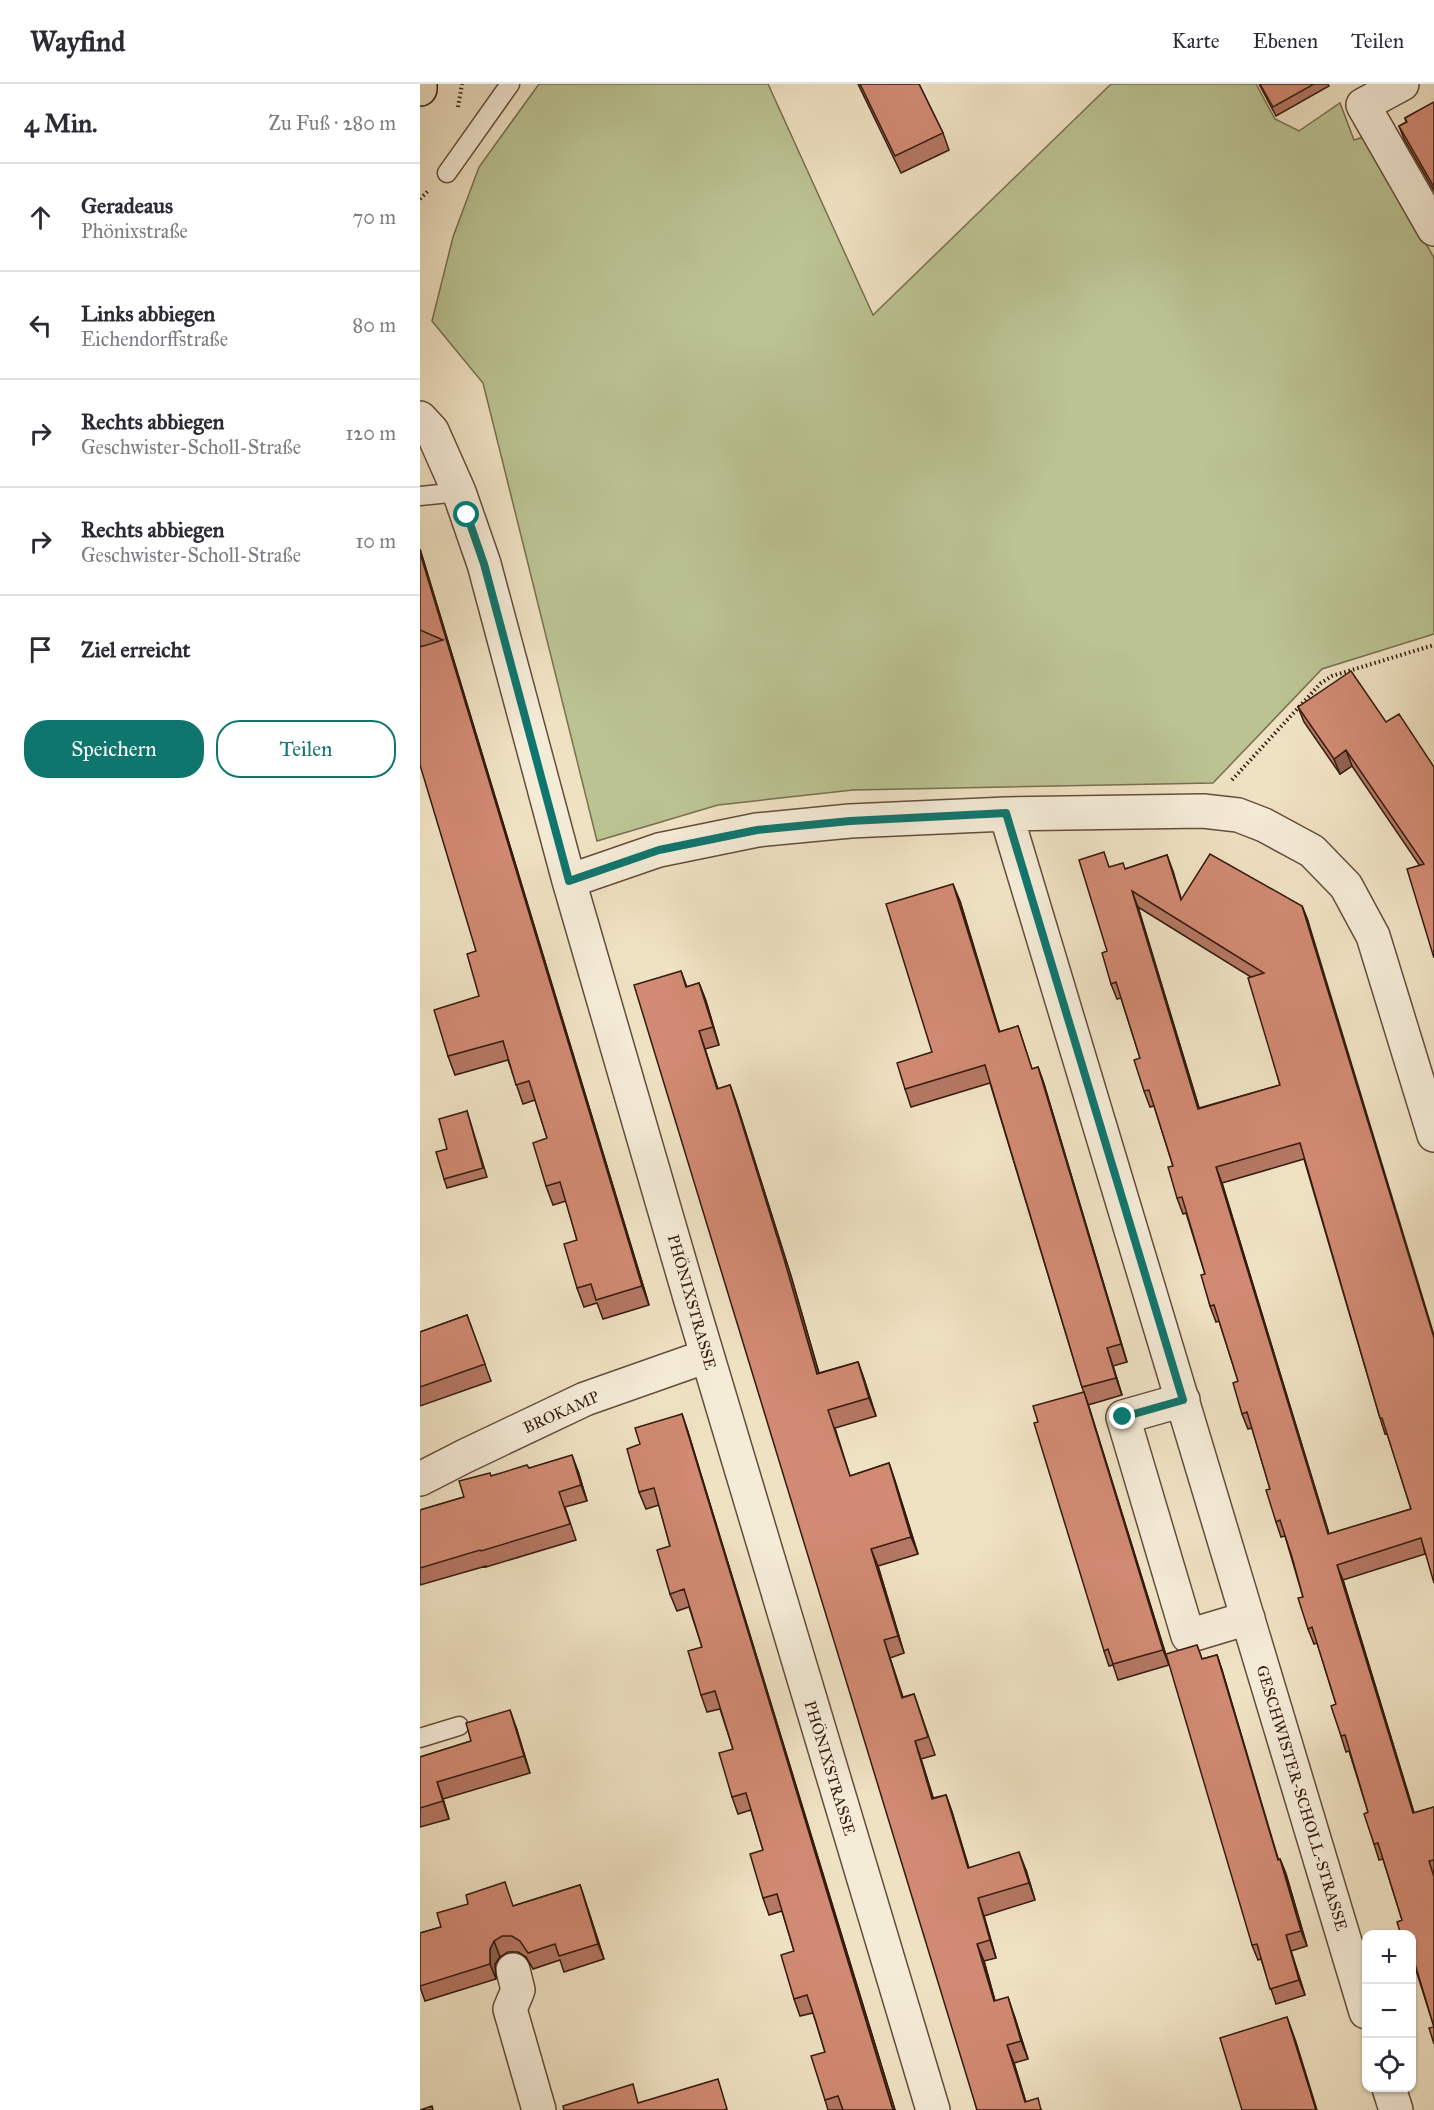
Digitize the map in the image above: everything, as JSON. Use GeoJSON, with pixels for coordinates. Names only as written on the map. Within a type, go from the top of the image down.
{"type":"FeatureCollection","features":[{"type":"Feature","properties":{"kind":"main road"},"geometry":{"type":"LineString","coordinates":[[420,84],[420,89]]}},
{"type":"Feature","properties":{"kind":"street"},"geometry":{"type":"LineString","coordinates":[[1402,84],[1364,105],[1434,229]]}},
{"type":"Feature","properties":{"kind":"street","name":"PHÖNIXSTRASSE"},"geometry":{"type":"LineString","coordinates":[[420,418],[432,431],[459,492],[484,564],[569,881],[707,1356],[933,2110]]}},
{"type":"Feature","properties":{"kind":"street"},"geometry":{"type":"LineString","coordinates":[[569,881],[659,850],[757,830],[850,821],[1006,813],[1203,811],[1238,815],[1264,825],[1312,851],[1346,886],[1373,936],[1434,1135]]}},
{"type":"Feature","properties":{"kind":"street","name":"GESCHWISTER-SCHOLL-STRASSE"},"geometry":{"type":"LineString","coordinates":[[1006,813],[1362,1999]]}},
{"type":"Feature","properties":{"kind":"street","name":"BROKAMP"},"geometry":{"type":"LineString","coordinates":[[420,1479],[585,1399],[707,1356]]}},
{"type":"Feature","properties":{"kind":"street"},"geometry":{"type":"LineString","coordinates":[[1183,1400],[1123,1417],[1188,1636],[1248,1618]]}},
{"type":"Feature","properties":{"kind":"street"},"geometry":{"type":"LineString","coordinates":[[513,1970],[518,1990],[510,2009],[539,2110]]}},
{"type":"Feature","properties":{"kind":"street"},"geometry":{"type":"LineString","coordinates":[[1390,2092],[1396,2110]]}},
{"type":"Feature","properties":{"kind":"lane"},"geometry":{"type":"LineString","coordinates":[[447,173],[510,84]]}},
{"type":"Feature","properties":{"kind":"lane"},"geometry":{"type":"LineString","coordinates":[[420,496],[459,492]]}},
{"type":"Feature","properties":{"kind":"lane"},"geometry":{"type":"LineString","coordinates":[[420,1738],[459,1726]]}},
{"type":"Feature","properties":{"kind":"path"},"geometry":{"type":"LineString","coordinates":[[1203,811],[1321,683],[1332,676],[1434,645]]}},
{"type":"Feature","properties":{"kind":"green space"},"geometry":{"type":"Polygon","coordinates":[[[539,84],[768,84],[873,315],[1111,84],[1256,84],[1275,119],[1299,131],[1340,103],[1354,140],[1367,136],[1434,258],[1434,634],[1322,669],[1213,783],[853,790],[718,805],[597,841],[483,383],[432,321],[453,237],[479,167],[539,84]]]}},
{"type":"Feature","properties":{"kind":"building"},"geometry":{"type":"Polygon","coordinates":[[[860,84],[919,84],[943,133],[895,156],[860,84]]]}},
{"type":"Feature","properties":{"kind":"building"},"geometry":{"type":"Polygon","coordinates":[[[1260,84],[1314,84],[1273,107],[1260,84]]]}},
{"type":"Feature","properties":{"kind":"building"},"geometry":{"type":"Polygon","coordinates":[[[1434,102],[1434,187],[1399,126],[1407,122],[1405,118],[1434,102]]]}},
{"type":"Feature","properties":{"kind":"building"},"geometry":{"type":"Polygon","coordinates":[[[420,553],[642,1286],[596,1300],[591,1284],[577,1288],[564,1244],[577,1240],[560,1182],[546,1186],[533,1143],[547,1138],[529,1081],[516,1085],[503,1041],[448,1056],[434,1010],[479,996],[467,954],[476,951],[420,765],[420,647],[443,640],[420,630],[420,553]]]}},
{"type":"Feature","properties":{"kind":"building"},"geometry":{"type":"Polygon","coordinates":[[[1351,671],[1386,722],[1399,714],[1434,767],[1434,958],[1407,869],[1424,864],[1346,750],[1334,759],[1298,707],[1351,671]]]}},
{"type":"Feature","properties":{"kind":"building"},"geometry":{"type":"Polygon","coordinates":[[[1104,852],[1109,867],[1123,863],[1125,869],[1167,855],[1181,900],[1210,854],[1302,906],[1434,1338],[1434,1583],[1421,1538],[1337,1565],[1413,1813],[1434,1807],[1434,1860],[1429,1861],[1434,1877],[1434,2027],[1416,1967],[1416,1930],[1399,1930],[1397,1922],[1402,1920],[1378,1843],[1374,1844],[1364,1814],[1368,1812],[1345,1735],[1341,1736],[1331,1706],[1336,1704],[1312,1627],[1308,1629],[1298,1598],[1303,1597],[1280,1520],[1276,1522],[1266,1490],[1270,1489],[1247,1412],[1242,1414],[1233,1383],[1238,1381],[1214,1305],[1210,1306],[1201,1275],[1205,1274],[1182,1197],[1177,1198],[1168,1167],[1173,1166],[1149,1090],[1144,1091],[1134,1060],[1140,1058],[1116,982],[1111,984],[1102,953],[1107,951],[1079,860],[1104,852]],[[1132,891],[1198,1109],[1280,1085],[1248,978],[1264,973],[1132,891]],[[1300,1143],[1216,1167],[1328,1534],[1411,1509],[1382,1418],[1380,1418],[1300,1143]]]}},
{"type":"Feature","properties":{"kind":"building"},"geometry":{"type":"Polygon","coordinates":[[[953,884],[999,1032],[1018,1026],[1032,1069],[1038,1067],[1121,1344],[1107,1348],[1116,1378],[1082,1387],[985,1065],[905,1089],[897,1063],[932,1052],[886,904],[953,884]]]}},
{"type":"Feature","properties":{"kind":"building"},"geometry":{"type":"Polygon","coordinates":[[[681,971],[686,987],[699,983],[713,1027],[699,1031],[717,1089],[730,1085],[817,1374],[858,1362],[869,1398],[828,1410],[850,1476],[889,1463],[911,1537],[871,1549],[898,1636],[884,1640],[902,1698],[914,1694],[928,1737],[915,1741],[932,1799],[946,1795],[968,1868],[1019,1852],[1029,1883],[978,1898],[990,1940],[977,1944],[994,2001],[1008,1997],[1021,2041],[1007,2045],[1025,2102],[1038,2098],[1041,2110],[977,2110],[634,985],[681,971]]]}},
{"type":"Feature","properties":{"kind":"building"},"geometry":{"type":"Polygon","coordinates":[[[467,1111],[483,1168],[444,1179],[436,1152],[447,1149],[439,1119],[467,1111]]]}},
{"type":"Feature","properties":{"kind":"building"},"geometry":{"type":"Polygon","coordinates":[[[467,1315],[485,1364],[420,1387],[420,1332],[467,1315]]]}},
{"type":"Feature","properties":{"kind":"building"},"geometry":{"type":"Polygon","coordinates":[[[1084,1392],[1163,1650],[1113,1664],[1108,1649],[1104,1651],[1034,1423],[1038,1422],[1033,1406],[1084,1392]]]}},
{"type":"Feature","properties":{"kind":"building"},"geometry":{"type":"Polygon","coordinates":[[[682,1414],[893,2110],[843,2110],[838,2096],[825,2100],[811,2056],[825,2052],[807,1995],[794,1999],[781,1955],[794,1951],[777,1894],[763,1898],[750,1854],[763,1850],[746,1793],[732,1797],[719,1753],[733,1749],[715,1691],[701,1695],[688,1651],[702,1647],[684,1589],[670,1594],[657,1550],[670,1546],[654,1488],[639,1492],[627,1449],[640,1444],[635,1428],[682,1414]]]}},
{"type":"Feature","properties":{"kind":"building"},"geometry":{"type":"Polygon","coordinates":[[[572,1455],[581,1485],[559,1492],[570,1524],[420,1568],[420,1510],[464,1497],[459,1481],[490,1473],[491,1476],[527,1465],[529,1468],[572,1455]]]}},
{"type":"Feature","properties":{"kind":"building"},"geometry":{"type":"Polygon","coordinates":[[[1197,1645],[1202,1659],[1217,1655],[1301,1931],[1286,1935],[1299,1980],[1270,1989],[1257,1944],[1252,1945],[1166,1654],[1197,1645]]]}},
{"type":"Feature","properties":{"kind":"building"},"geometry":{"type":"Polygon","coordinates":[[[510,1710],[524,1756],[437,1782],[443,1801],[420,1808],[420,1757],[471,1741],[466,1723],[510,1710]]]}},
{"type":"Feature","properties":{"kind":"building"},"geometry":{"type":"Polygon","coordinates":[[[505,1882],[513,1906],[580,1885],[598,1944],[559,1956],[555,1944],[528,1953],[520,1941],[512,1936],[502,1936],[494,1941],[490,1949],[490,1964],[420,1986],[420,1933],[441,1927],[437,1913],[468,1904],[466,1895],[505,1882]]]}},
{"type":"Feature","properties":{"kind":"building"},"geometry":{"type":"Polygon","coordinates":[[[1287,2017],[1316,2110],[1242,2110],[1220,2038],[1287,2017]]]}},
{"type":"Feature","properties":{"kind":"building"},"geometry":{"type":"Polygon","coordinates":[[[1434,2027],[1434,2044],[1429,2028],[1434,2027]]]}},
{"type":"Feature","properties":{"kind":"building"},"geometry":{"type":"Polygon","coordinates":[[[718,2079],[727,2109],[724,2110],[564,2110],[563,2106],[633,2084],[638,2103],[718,2079]]]}},
{"type":"Feature","properties":{"kind":"building"},"geometry":{"type":"Polygon","coordinates":[[[432,2106],[433,2110],[420,2110],[432,2106]]]}},
{"type":"Feature","properties":{"kind":"route"},"geometry":{"type":"LineString","coordinates":[[467,515],[484,564],[569,881],[659,850],[757,830],[850,821],[1006,813],[1183,1400],[1123,1417]]}}]}
